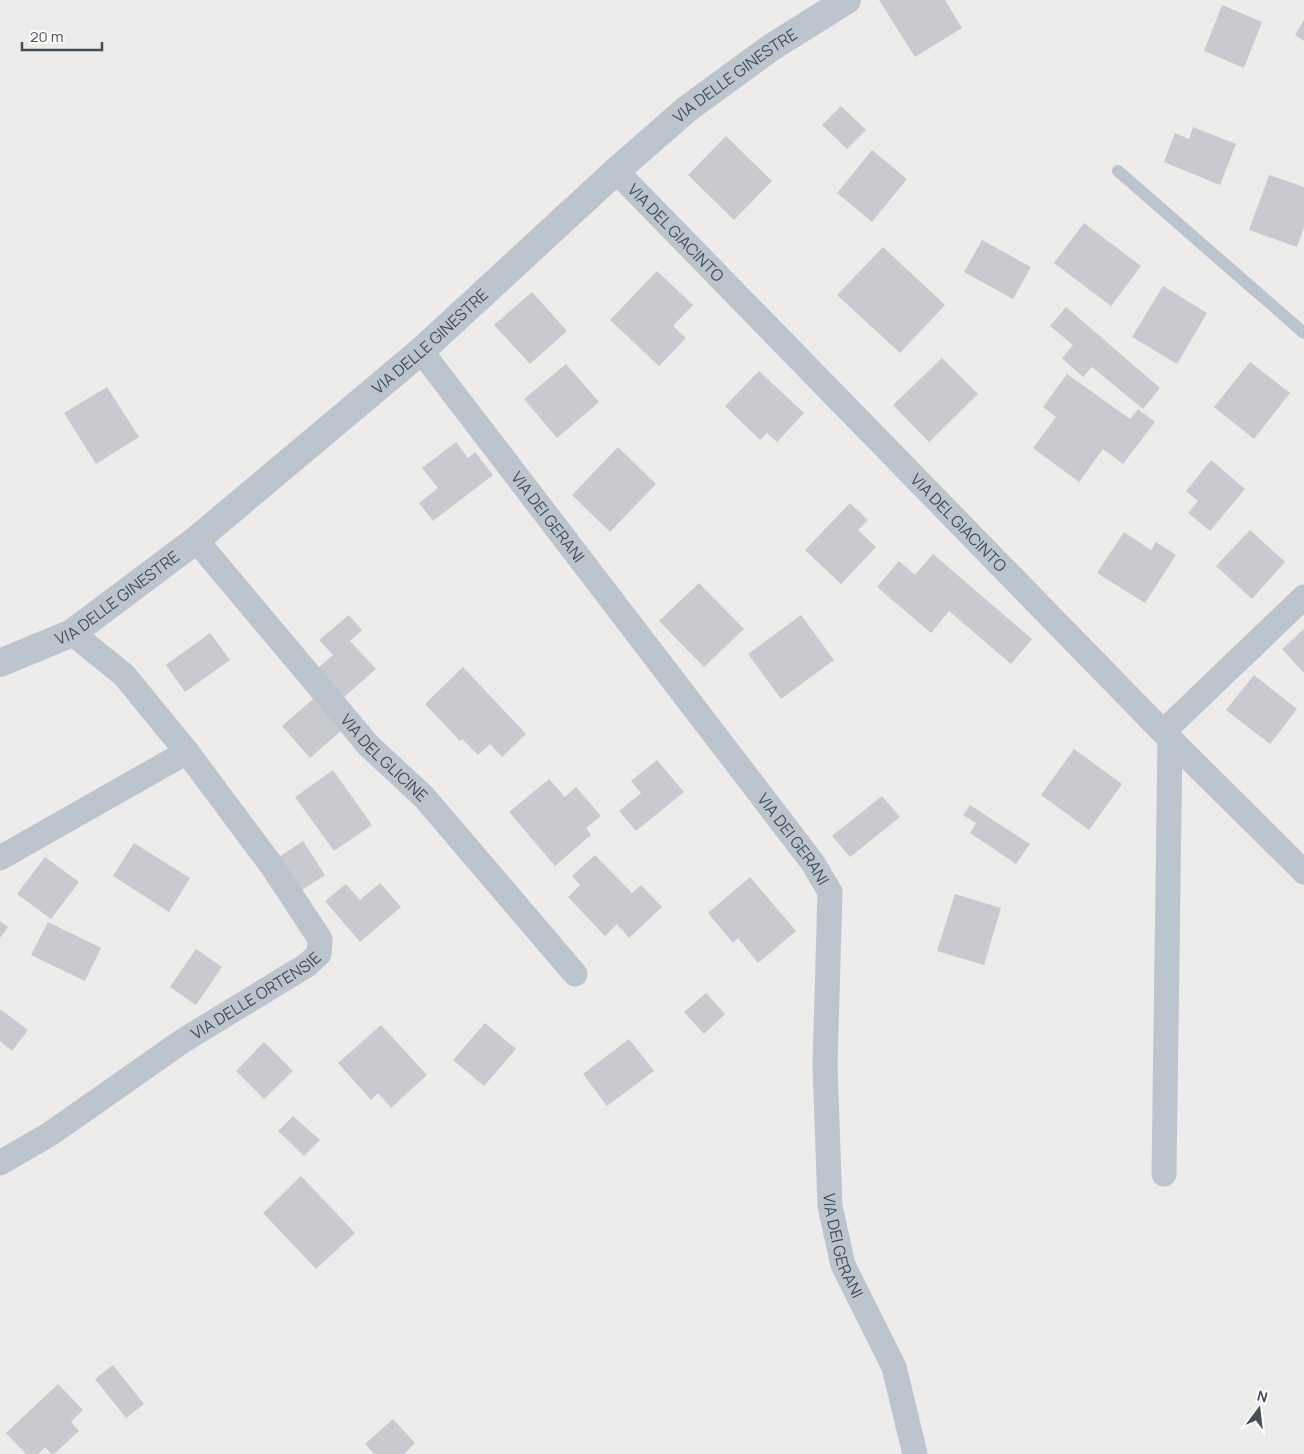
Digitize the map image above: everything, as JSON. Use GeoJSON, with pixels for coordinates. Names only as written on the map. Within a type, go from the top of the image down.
{"type":"FeatureCollection","features":[{"type":"Feature","properties":{"kind":"street","name":"VIA DELLE GINESTRE"},"geometry":{"type":"LineString","coordinates":[[0,663],[72,633],[196,540],[421,351],[616,171],[687,109],[768,49],[847,0]]}},
{"type":"Feature","properties":{"kind":"street","name":"VIA DEL GIACINTO"},"geometry":{"type":"LineString","coordinates":[[616,171],[1167,736],[1304,872]]}},
{"type":"Feature","properties":{"kind":"street","name":"VIA DEI GERANI"},"geometry":{"type":"LineString","coordinates":[[421,351],[813,864],[830,892],[825,1065],[830,1206],[843,1265],[894,1367],[915,1454]]}},
{"type":"Feature","properties":{"kind":"street","name":"VIA DEL GLICINE"},"geometry":{"type":"LineString","coordinates":[[196,540],[368,746],[424,797],[574,974]]}},
{"type":"Feature","properties":{"kind":"street"},"geometry":{"type":"LineString","coordinates":[[1164,1174],[1167,736],[1304,597]]}},
{"type":"Feature","properties":{"kind":"street","name":"VIA DELLE ORTENSIE"},"geometry":{"type":"LineString","coordinates":[[0,1163],[50,1134],[184,1040],[307,965],[319,954],[320,939],[294,898],[187,752],[124,675],[72,633]]}},
{"type":"Feature","properties":{"kind":"street"},"geometry":{"type":"LineString","coordinates":[[0,858],[187,752]]}},
{"type":"Feature","properties":{"kind":"lane"},"geometry":{"type":"LineString","coordinates":[[1118,171],[1304,333]]}},
{"type":"Feature","properties":{"kind":"building"},"geometry":{"type":"Polygon","coordinates":[[[879,0],[945,0],[962,28],[915,57],[879,0]]]}},
{"type":"Feature","properties":{"kind":"building"},"geometry":{"type":"Polygon","coordinates":[[[1222,5],[1262,22],[1244,68],[1204,51],[1222,5]]]}},
{"type":"Feature","properties":{"kind":"building"},"geometry":{"type":"Polygon","coordinates":[[[1304,20],[1304,41],[1295,35],[1304,20]]]}},
{"type":"Feature","properties":{"kind":"building"},"geometry":{"type":"Polygon","coordinates":[[[841,106],[866,130],[847,149],[822,125],[841,106]]]}},
{"type":"Feature","properties":{"kind":"building"},"geometry":{"type":"Polygon","coordinates":[[[1193,127],[1236,144],[1220,185],[1164,162],[1175,133],[1189,139],[1193,127]]]}},
{"type":"Feature","properties":{"kind":"building"},"geometry":{"type":"Polygon","coordinates":[[[726,136],[772,181],[734,220],[688,175],[726,136]]]}},
{"type":"Feature","properties":{"kind":"building"},"geometry":{"type":"Polygon","coordinates":[[[872,150],[907,179],[872,222],[837,193],[872,150]]]}},
{"type":"Feature","properties":{"kind":"building"},"geometry":{"type":"Polygon","coordinates":[[[1269,175],[1304,187],[1304,228],[1297,247],[1249,230],[1269,175]]]}},
{"type":"Feature","properties":{"kind":"building"},"geometry":{"type":"Polygon","coordinates":[[[1084,223],[1141,266],[1111,306],[1054,263],[1084,223]]]}},
{"type":"Feature","properties":{"kind":"building"},"geometry":{"type":"Polygon","coordinates":[[[982,240],[1031,267],[1013,299],[964,272],[982,240]]]}},
{"type":"Feature","properties":{"kind":"building"},"geometry":{"type":"Polygon","coordinates":[[[883,247],[945,305],[900,353],[837,295],[883,247]]]}},
{"type":"Feature","properties":{"kind":"building"},"geometry":{"type":"Polygon","coordinates":[[[657,271],[693,305],[673,326],[686,338],[659,366],[610,320],[657,271]]]}},
{"type":"Feature","properties":{"kind":"building"},"geometry":{"type":"Polygon","coordinates":[[[1163,286],[1207,313],[1177,364],[1132,337],[1163,286]]]}},
{"type":"Feature","properties":{"kind":"building"},"geometry":{"type":"Polygon","coordinates":[[[532,292],[567,331],[530,364],[494,325],[532,292]]]}},
{"type":"Feature","properties":{"kind":"building"},"geometry":{"type":"Polygon","coordinates":[[[1066,307],[1160,388],[1143,409],[1092,367],[1083,377],[1062,358],[1073,345],[1050,326],[1066,307]]]}},
{"type":"Feature","properties":{"kind":"building"},"geometry":{"type":"Polygon","coordinates":[[[942,358],[978,394],[929,442],[893,405],[942,358]]]}},
{"type":"Feature","properties":{"kind":"building"},"geometry":{"type":"Polygon","coordinates":[[[1250,362],[1290,393],[1254,439],[1214,407],[1250,362]]]}},
{"type":"Feature","properties":{"kind":"building"},"geometry":{"type":"Polygon","coordinates":[[[566,364],[599,402],[557,438],[524,399],[566,364]]]}},
{"type":"Feature","properties":{"kind":"building"},"geometry":{"type":"Polygon","coordinates":[[[759,371],[804,413],[777,442],[767,433],[760,440],[725,406],[759,371]]]}},
{"type":"Feature","properties":{"kind":"building"},"geometry":{"type":"Polygon","coordinates":[[[1067,374],[1130,419],[1138,409],[1155,422],[1123,464],[1103,449],[1079,482],[1033,448],[1056,417],[1043,407],[1067,374]]]}},
{"type":"Feature","properties":{"kind":"building"},"geometry":{"type":"Polygon","coordinates":[[[107,387],[139,437],[96,464],[64,413],[107,387]]]}},
{"type":"Feature","properties":{"kind":"building"},"geometry":{"type":"Polygon","coordinates":[[[456,442],[468,458],[475,452],[493,475],[433,521],[419,503],[438,488],[422,468],[456,442]]]}},
{"type":"Feature","properties":{"kind":"building"},"geometry":{"type":"Polygon","coordinates":[[[618,447],[656,484],[610,532],[572,495],[618,447]]]}},
{"type":"Feature","properties":{"kind":"building"},"geometry":{"type":"Polygon","coordinates":[[[1211,460],[1245,489],[1210,531],[1188,513],[1198,501],[1186,491],[1211,460]]]}},
{"type":"Feature","properties":{"kind":"building"},"geometry":{"type":"Polygon","coordinates":[[[850,503],[868,520],[858,530],[876,547],[841,584],[805,550],[850,503]]]}},
{"type":"Feature","properties":{"kind":"building"},"geometry":{"type":"Polygon","coordinates":[[[1250,530],[1285,562],[1252,599],[1216,566],[1250,530]]]}},
{"type":"Feature","properties":{"kind":"building"},"geometry":{"type":"Polygon","coordinates":[[[1124,532],[1151,550],[1156,542],[1176,555],[1145,603],[1097,573],[1124,532]]]}},
{"type":"Feature","properties":{"kind":"building"},"geometry":{"type":"Polygon","coordinates":[[[933,554],[1032,639],[1011,664],[949,611],[931,633],[877,587],[899,561],[915,575],[933,554]]]}},
{"type":"Feature","properties":{"kind":"building"},"geometry":{"type":"Polygon","coordinates":[[[699,583],[744,629],[704,667],[659,621],[699,583]]]}},
{"type":"Feature","properties":{"kind":"building"},"geometry":{"type":"Polygon","coordinates":[[[349,615],[362,630],[350,641],[376,669],[343,698],[317,669],[333,655],[319,640],[349,615]]]}},
{"type":"Feature","properties":{"kind":"building"},"geometry":{"type":"Polygon","coordinates":[[[801,615],[834,660],[781,699],[748,654],[801,615]]]}},
{"type":"Feature","properties":{"kind":"building"},"geometry":{"type":"Polygon","coordinates":[[[1304,629],[1304,673],[1282,649],[1304,629]]]}},
{"type":"Feature","properties":{"kind":"building"},"geometry":{"type":"Polygon","coordinates":[[[210,633],[230,660],[185,692],[166,665],[210,633]]]}},
{"type":"Feature","properties":{"kind":"building"},"geometry":{"type":"Polygon","coordinates":[[[463,667],[526,734],[502,757],[490,744],[478,755],[462,739],[460,741],[425,704],[463,667]]]}},
{"type":"Feature","properties":{"kind":"building"},"geometry":{"type":"Polygon","coordinates":[[[1254,675],[1297,709],[1270,744],[1226,710],[1254,675]]]}},
{"type":"Feature","properties":{"kind":"building"},"geometry":{"type":"Polygon","coordinates":[[[313,699],[341,731],[310,758],[282,726],[313,699]]]}},
{"type":"Feature","properties":{"kind":"building"},"geometry":{"type":"Polygon","coordinates":[[[1074,749],[1122,784],[1089,830],[1041,795],[1074,749]]]}},
{"type":"Feature","properties":{"kind":"building"},"geometry":{"type":"Polygon","coordinates":[[[657,760],[684,792],[636,831],[619,811],[641,793],[631,781],[657,760]]]}},
{"type":"Feature","properties":{"kind":"building"},"geometry":{"type":"Polygon","coordinates":[[[333,770],[372,825],[334,851],[295,797],[333,770]]]}},
{"type":"Feature","properties":{"kind":"building"},"geometry":{"type":"Polygon","coordinates":[[[549,779],[565,797],[576,787],[601,816],[586,828],[591,835],[555,866],[509,812],[549,779]]]}},
{"type":"Feature","properties":{"kind":"building"},"geometry":{"type":"Polygon","coordinates":[[[882,796],[900,817],[850,857],[832,836],[882,796]]]}},
{"type":"Feature","properties":{"kind":"building"},"geometry":{"type":"Polygon","coordinates":[[[970,805],[1030,844],[1016,864],[970,833],[976,823],[963,815],[970,805]]]}},
{"type":"Feature","properties":{"kind":"building"},"geometry":{"type":"Polygon","coordinates":[[[303,841],[325,875],[302,890],[280,856],[303,841]]]}},
{"type":"Feature","properties":{"kind":"building"},"geometry":{"type":"Polygon","coordinates":[[[134,843],[190,878],[169,912],[113,876],[134,843]]]}},
{"type":"Feature","properties":{"kind":"building"},"geometry":{"type":"Polygon","coordinates":[[[595,855],[632,893],[641,885],[662,907],[629,938],[617,924],[605,936],[568,897],[580,885],[572,876],[595,855]]]}},
{"type":"Feature","properties":{"kind":"building"},"geometry":{"type":"Polygon","coordinates":[[[45,857],[79,882],[51,919],[17,894],[45,857]]]}},
{"type":"Feature","properties":{"kind":"building"},"geometry":{"type":"Polygon","coordinates":[[[750,877],[796,931],[758,963],[738,938],[733,943],[708,913],[750,877]]]}},
{"type":"Feature","properties":{"kind":"building"},"geometry":{"type":"Polygon","coordinates":[[[380,883],[401,907],[360,942],[325,901],[346,884],[360,900],[380,883]]]}},
{"type":"Feature","properties":{"kind":"building"},"geometry":{"type":"Polygon","coordinates":[[[955,894],[1001,908],[984,965],[937,951],[955,894]]]}},
{"type":"Feature","properties":{"kind":"building"},"geometry":{"type":"Polygon","coordinates":[[[0,921],[8,927],[0,938],[0,921]]]}},
{"type":"Feature","properties":{"kind":"building"},"geometry":{"type":"Polygon","coordinates":[[[48,922],[101,948],[85,981],[31,955],[48,922]]]}},
{"type":"Feature","properties":{"kind":"building"},"geometry":{"type":"Polygon","coordinates":[[[196,949],[222,967],[196,1005],[170,987],[196,949]]]}},
{"type":"Feature","properties":{"kind":"building"},"geometry":{"type":"Polygon","coordinates":[[[706,993],[725,1014],[704,1034],[684,1012],[706,993]]]}},
{"type":"Feature","properties":{"kind":"building"},"geometry":{"type":"Polygon","coordinates":[[[0,1009],[28,1030],[12,1051],[0,1041],[0,1009]]]}},
{"type":"Feature","properties":{"kind":"building"},"geometry":{"type":"Polygon","coordinates":[[[485,1023],[516,1049],[484,1086],[453,1060],[485,1023]]]}},
{"type":"Feature","properties":{"kind":"building"},"geometry":{"type":"Polygon","coordinates":[[[381,1025],[427,1075],[391,1108],[378,1093],[371,1100],[338,1063],[381,1025]]]}},
{"type":"Feature","properties":{"kind":"building"},"geometry":{"type":"Polygon","coordinates":[[[629,1039],[654,1071],[607,1106],[583,1074],[629,1039]]]}},
{"type":"Feature","properties":{"kind":"building"},"geometry":{"type":"Polygon","coordinates":[[[264,1042],[293,1071],[264,1099],[236,1071],[264,1042]]]}},
{"type":"Feature","properties":{"kind":"building"},"geometry":{"type":"Polygon","coordinates":[[[293,1116],[320,1140],[304,1156],[278,1131],[293,1116]]]}},
{"type":"Feature","properties":{"kind":"building"},"geometry":{"type":"Polygon","coordinates":[[[301,1176],[355,1233],[316,1269],[263,1213],[301,1176]]]}},
{"type":"Feature","properties":{"kind":"building"},"geometry":{"type":"Polygon","coordinates":[[[113,1365],[144,1404],[126,1418],[95,1379],[113,1365]]]}},
{"type":"Feature","properties":{"kind":"building"},"geometry":{"type":"Polygon","coordinates":[[[58,1384],[83,1410],[71,1422],[79,1431],[54,1454],[51,1454],[45,1447],[38,1454],[26,1454],[6,1433],[58,1384]]]}},
{"type":"Feature","properties":{"kind":"building"},"geometry":{"type":"Polygon","coordinates":[[[393,1419],[415,1443],[404,1454],[374,1454],[365,1444],[393,1419]]]}}]}
